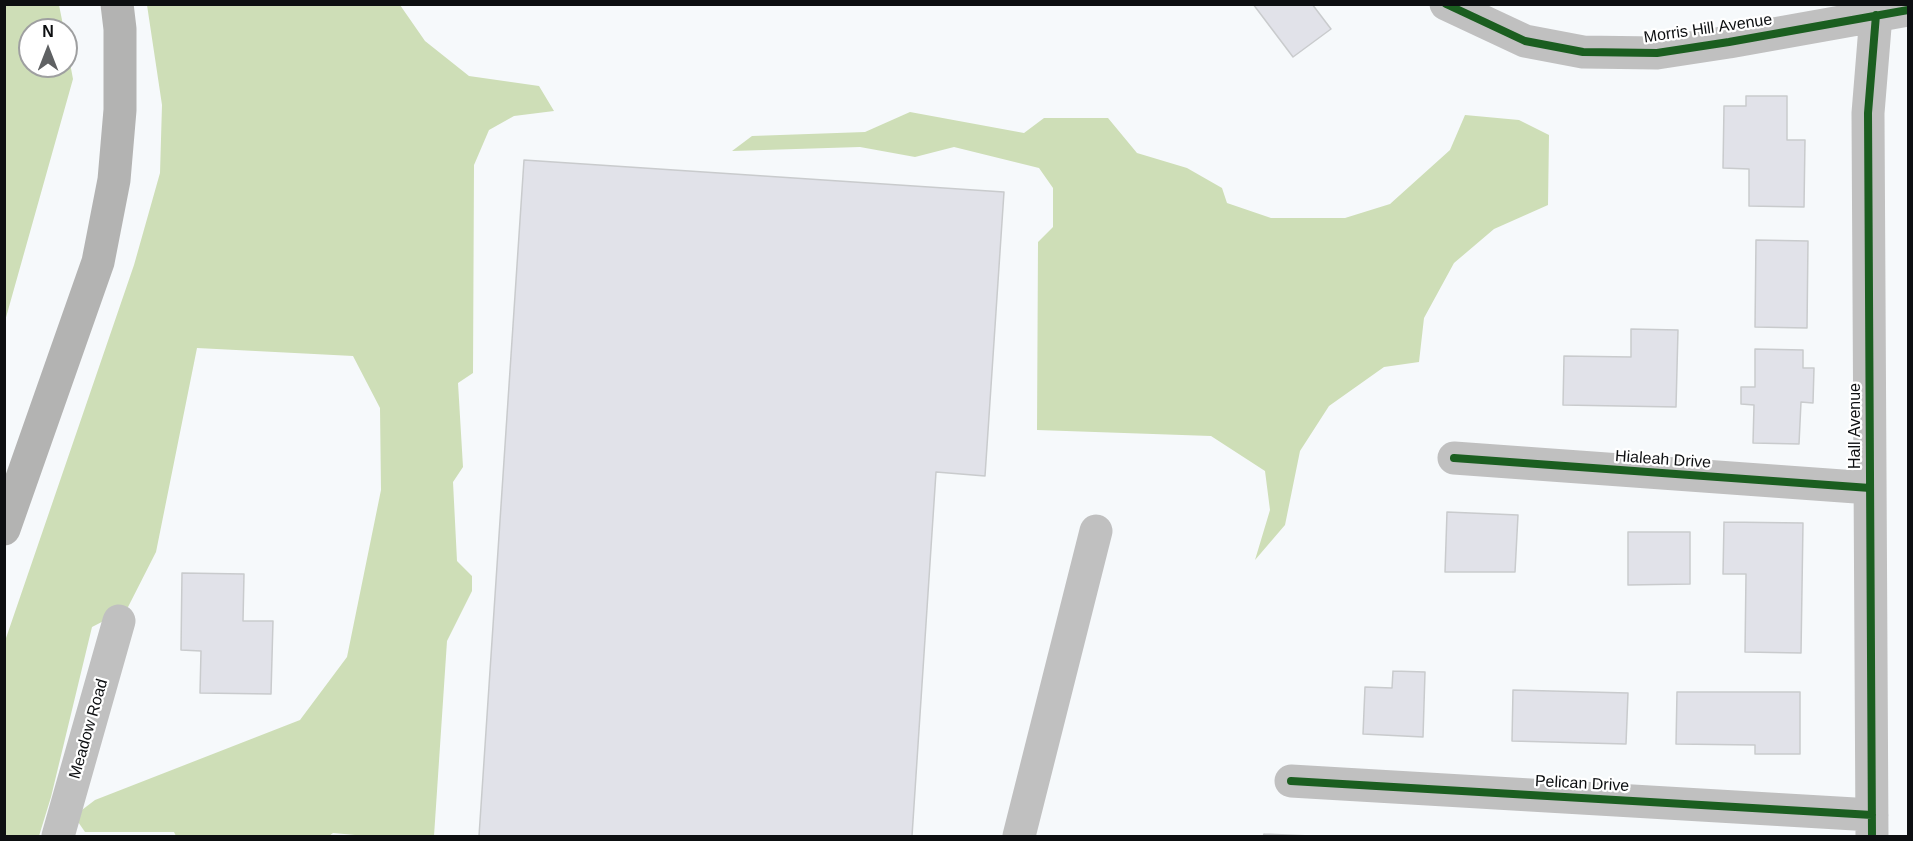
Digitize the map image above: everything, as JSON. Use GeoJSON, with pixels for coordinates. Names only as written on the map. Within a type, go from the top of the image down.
{"type":"FeatureCollection","features":[{"type":"Feature","properties":{"kind":"highway"},"geometry":{"type":"LineString","coordinates":[[4,529],[98,262],[114,180],[120,110],[120,29],[117,4]]}},
{"type":"Feature","properties":{"kind":"street","name":"Morris Hill Avenue"},"geometry":{"type":"LineString","coordinates":[[1446,4],[1525,41],[1584,52],[1657,53],[1908,10]]}},
{"type":"Feature","properties":{"kind":"street","name":"Hall Avenue"},"geometry":{"type":"LineString","coordinates":[[1872,826],[1868,113],[1876,15]]}},
{"type":"Feature","properties":{"kind":"street","name":"Hialeah Drive"},"geometry":{"type":"LineString","coordinates":[[1454,458],[1870,488]]}},
{"type":"Feature","properties":{"kind":"street"},"geometry":{"type":"LineString","coordinates":[[1019,837],[1096,531]]}},
{"type":"Feature","properties":{"kind":"street","name":"Meadow Road"},"geometry":{"type":"LineString","coordinates":[[58,837],[119,621]]}},
{"type":"Feature","properties":{"kind":"street","name":"Pelican Drive"},"geometry":{"type":"LineString","coordinates":[[1291,781],[1872,826]]}},
{"type":"Feature","properties":{"kind":"green space"},"geometry":{"type":"Polygon","coordinates":[[[5,4],[59,5],[62,18],[18,18],[18,78],[73,79],[5,321],[5,4]]]}},
{"type":"Feature","properties":{"kind":"green space"},"geometry":{"type":"Polygon","coordinates":[[[147,5],[400,5],[425,41],[469,76],[539,86],[554,111],[514,116],[489,130],[474,165],[473,373],[458,383],[463,467],[453,482],[457,561],[472,576],[472,591],[447,641],[434,836],[366,836],[333,833],[329,836],[176,836],[174,832],[85,832],[74,816],[95,800],[300,720],[347,657],[381,490],[380,408],[353,356],[197,348],[156,552],[127,609],[92,627],[51,797],[39,836],[5,836],[5,641],[134,265],[160,173],[162,105],[147,5]]]}},
{"type":"Feature","properties":{"kind":"green space"},"geometry":{"type":"Polygon","coordinates":[[[910,112],[1024,133],[1044,118],[1108,118],[1137,153],[1187,168],[1222,188],[1227,203],[1271,218],[1345,218],[1390,204],[1450,150],[1465,115],[1519,120],[1549,135],[1548,205],[1494,229],[1454,263],[1424,318],[1419,362],[1384,367],[1329,406],[1300,451],[1285,525],[1255,560],[1270,510],[1265,471],[1211,436],[1037,430],[1038,242],[1053,227],[1053,188],[1039,168],[954,147],[915,157],[860,147],[732,151],[752,136],[865,132],[910,112]]]}},
{"type":"Feature","properties":{"kind":"building"},"geometry":{"type":"Polygon","coordinates":[[[1253,4],[1312,4],[1331,29],[1293,57],[1253,4]]]}},
{"type":"Feature","properties":{"kind":"building"},"geometry":{"type":"Polygon","coordinates":[[[1746,96],[1787,96],[1787,140],[1805,140],[1804,207],[1749,206],[1749,169],[1723,168],[1724,106],[1746,106],[1746,96]]]}},
{"type":"Feature","properties":{"kind":"building"},"geometry":{"type":"Polygon","coordinates":[[[524,160],[1004,192],[985,476],[936,472],[912,836],[479,836],[524,160]]]}},
{"type":"Feature","properties":{"kind":"building"},"geometry":{"type":"Polygon","coordinates":[[[1756,240],[1808,241],[1807,328],[1755,327],[1756,240]]]}},
{"type":"Feature","properties":{"kind":"building"},"geometry":{"type":"Polygon","coordinates":[[[1631,329],[1678,330],[1676,407],[1563,405],[1564,356],[1631,357],[1631,329]]]}},
{"type":"Feature","properties":{"kind":"building"},"geometry":{"type":"Polygon","coordinates":[[[1755,349],[1803,350],[1803,368],[1814,368],[1813,403],[1801,402],[1799,444],[1753,443],[1754,405],[1741,404],[1741,387],[1755,387],[1755,349]]]}},
{"type":"Feature","properties":{"kind":"building"},"geometry":{"type":"Polygon","coordinates":[[[1447,512],[1518,515],[1515,572],[1445,572],[1447,512]]]}},
{"type":"Feature","properties":{"kind":"building"},"geometry":{"type":"Polygon","coordinates":[[[1724,522],[1803,523],[1801,653],[1745,652],[1746,574],[1723,574],[1724,522]]]}},
{"type":"Feature","properties":{"kind":"building"},"geometry":{"type":"Polygon","coordinates":[[[1628,532],[1690,532],[1690,584],[1628,585],[1628,532]]]}},
{"type":"Feature","properties":{"kind":"building"},"geometry":{"type":"Polygon","coordinates":[[[182,573],[244,574],[243,621],[273,621],[271,694],[200,693],[201,651],[181,650],[182,573]]]}},
{"type":"Feature","properties":{"kind":"building"},"geometry":{"type":"Polygon","coordinates":[[[1393,671],[1425,672],[1423,737],[1363,734],[1365,687],[1392,688],[1393,671]]]}},
{"type":"Feature","properties":{"kind":"building"},"geometry":{"type":"Polygon","coordinates":[[[1513,690],[1628,693],[1626,744],[1512,741],[1513,690]]]}},
{"type":"Feature","properties":{"kind":"building"},"geometry":{"type":"Polygon","coordinates":[[[1677,692],[1800,692],[1800,754],[1755,754],[1755,745],[1676,744],[1677,692]]]}},
{"type":"Feature","properties":{"kind":"building"},"geometry":{"type":"Polygon","coordinates":[[[1264,834],[1311,836],[1263,836],[1264,834]]]}},
{"type":"Feature","properties":{"kind":"cycle path"},"geometry":{"type":"LineString","coordinates":[[1446,4],[1525,41],[1583,52],[1657,53],[1908,10]]}},
{"type":"Feature","properties":{"kind":"cycle path"},"geometry":{"type":"LineString","coordinates":[[1872,836],[1868,113],[1876,15]]}},
{"type":"Feature","properties":{"kind":"cycle path"},"geometry":{"type":"LineString","coordinates":[[1454,458],[1870,488]]}},
{"type":"Feature","properties":{"kind":"cycle path"},"geometry":{"type":"LineString","coordinates":[[1291,781],[1872,815]]}}]}
